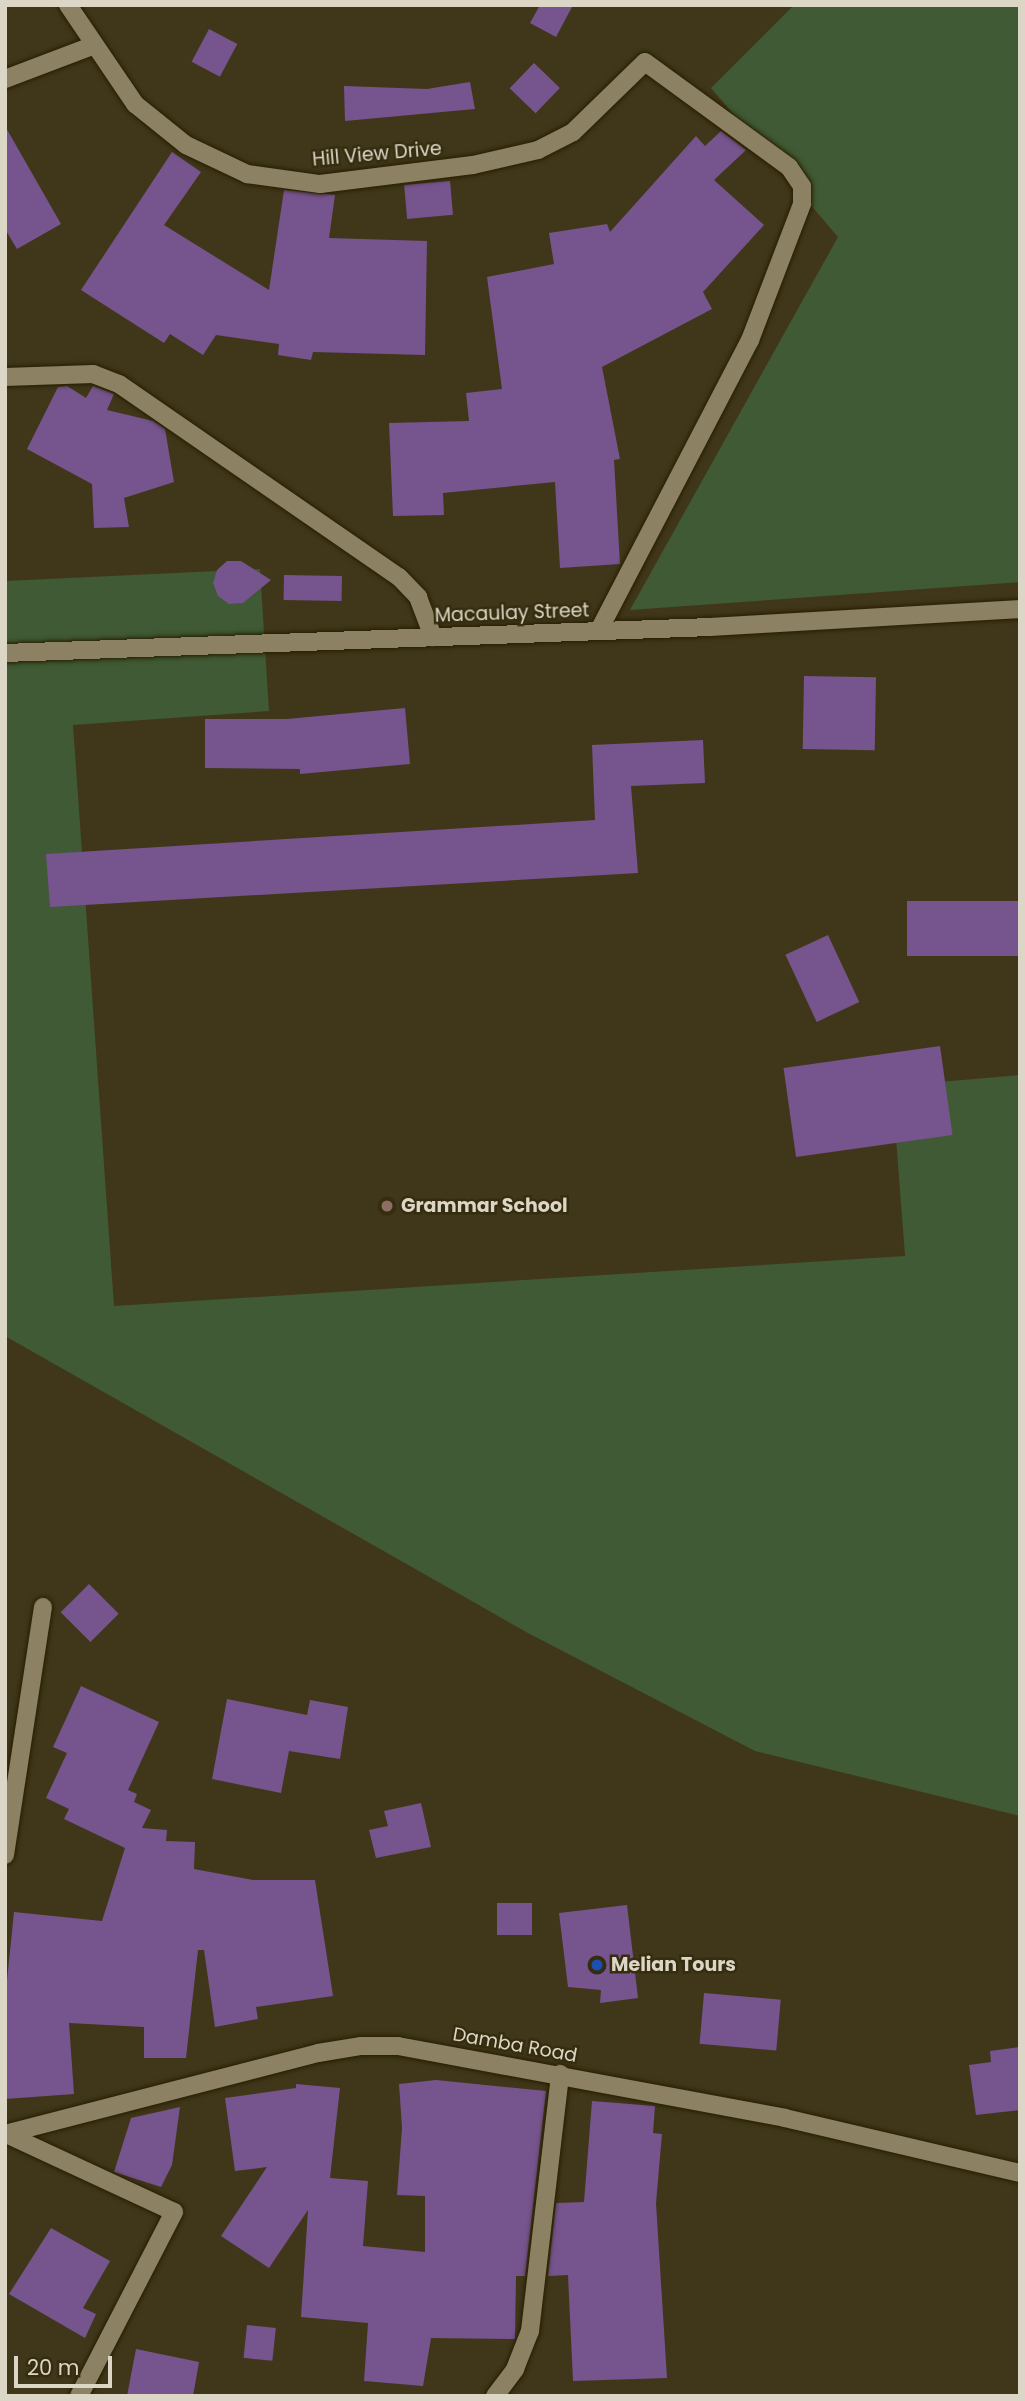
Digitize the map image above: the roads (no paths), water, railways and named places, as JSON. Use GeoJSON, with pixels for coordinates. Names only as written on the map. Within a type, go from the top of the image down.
{"type":"FeatureCollection","features":[{"type":"Feature","properties":{"kind":"street","name":"Hill View Drive"},"geometry":{"type":"LineString","coordinates":[[68,5],[92,46],[135,104],[186,145],[247,174],[320,184],[473,165],[538,150],[573,132],[645,62],[789,167],[802,186],[802,204],[750,340],[599,630]]}},
{"type":"Feature","properties":{"kind":"street"},"geometry":{"type":"LineString","coordinates":[[5,79],[92,46]]}},
{"type":"Feature","properties":{"kind":"street"},"geometry":{"type":"LineString","coordinates":[[5,377],[93,374],[118,384],[398,577],[418,597],[433,637]]}},
{"type":"Feature","properties":{"kind":"street","name":"Macaulay Street"},"geometry":{"type":"LineString","coordinates":[[5,653],[599,630],[1020,609]]}},
{"type":"Feature","properties":{"kind":"street"},"geometry":{"type":"LineString","coordinates":[[5,1855],[43,1607]]}},
{"type":"Feature","properties":{"kind":"street","name":"Damba Road"},"geometry":{"type":"LineString","coordinates":[[6,2134],[361,2046],[398,2046],[560,2074],[785,2118],[1020,2173]]}},
{"type":"Feature","properties":{"kind":"street"},"geometry":{"type":"LineString","coordinates":[[495,2396],[515,2369],[530,2332],[560,2074]]}},
{"type":"Feature","properties":{"kind":"street"},"geometry":{"type":"LineString","coordinates":[[6,2134],[174,2212],[79,2396]]}},
{"type":"Feature","properties":{"kind":"place","name":"Grammar School"},"geometry":{"type":"Point","coordinates":[387,1206]}},
{"type":"Feature","properties":{"kind":"place","name":"Melian Tours"},"geometry":{"type":"Point","coordinates":[597,1965]}}]}
